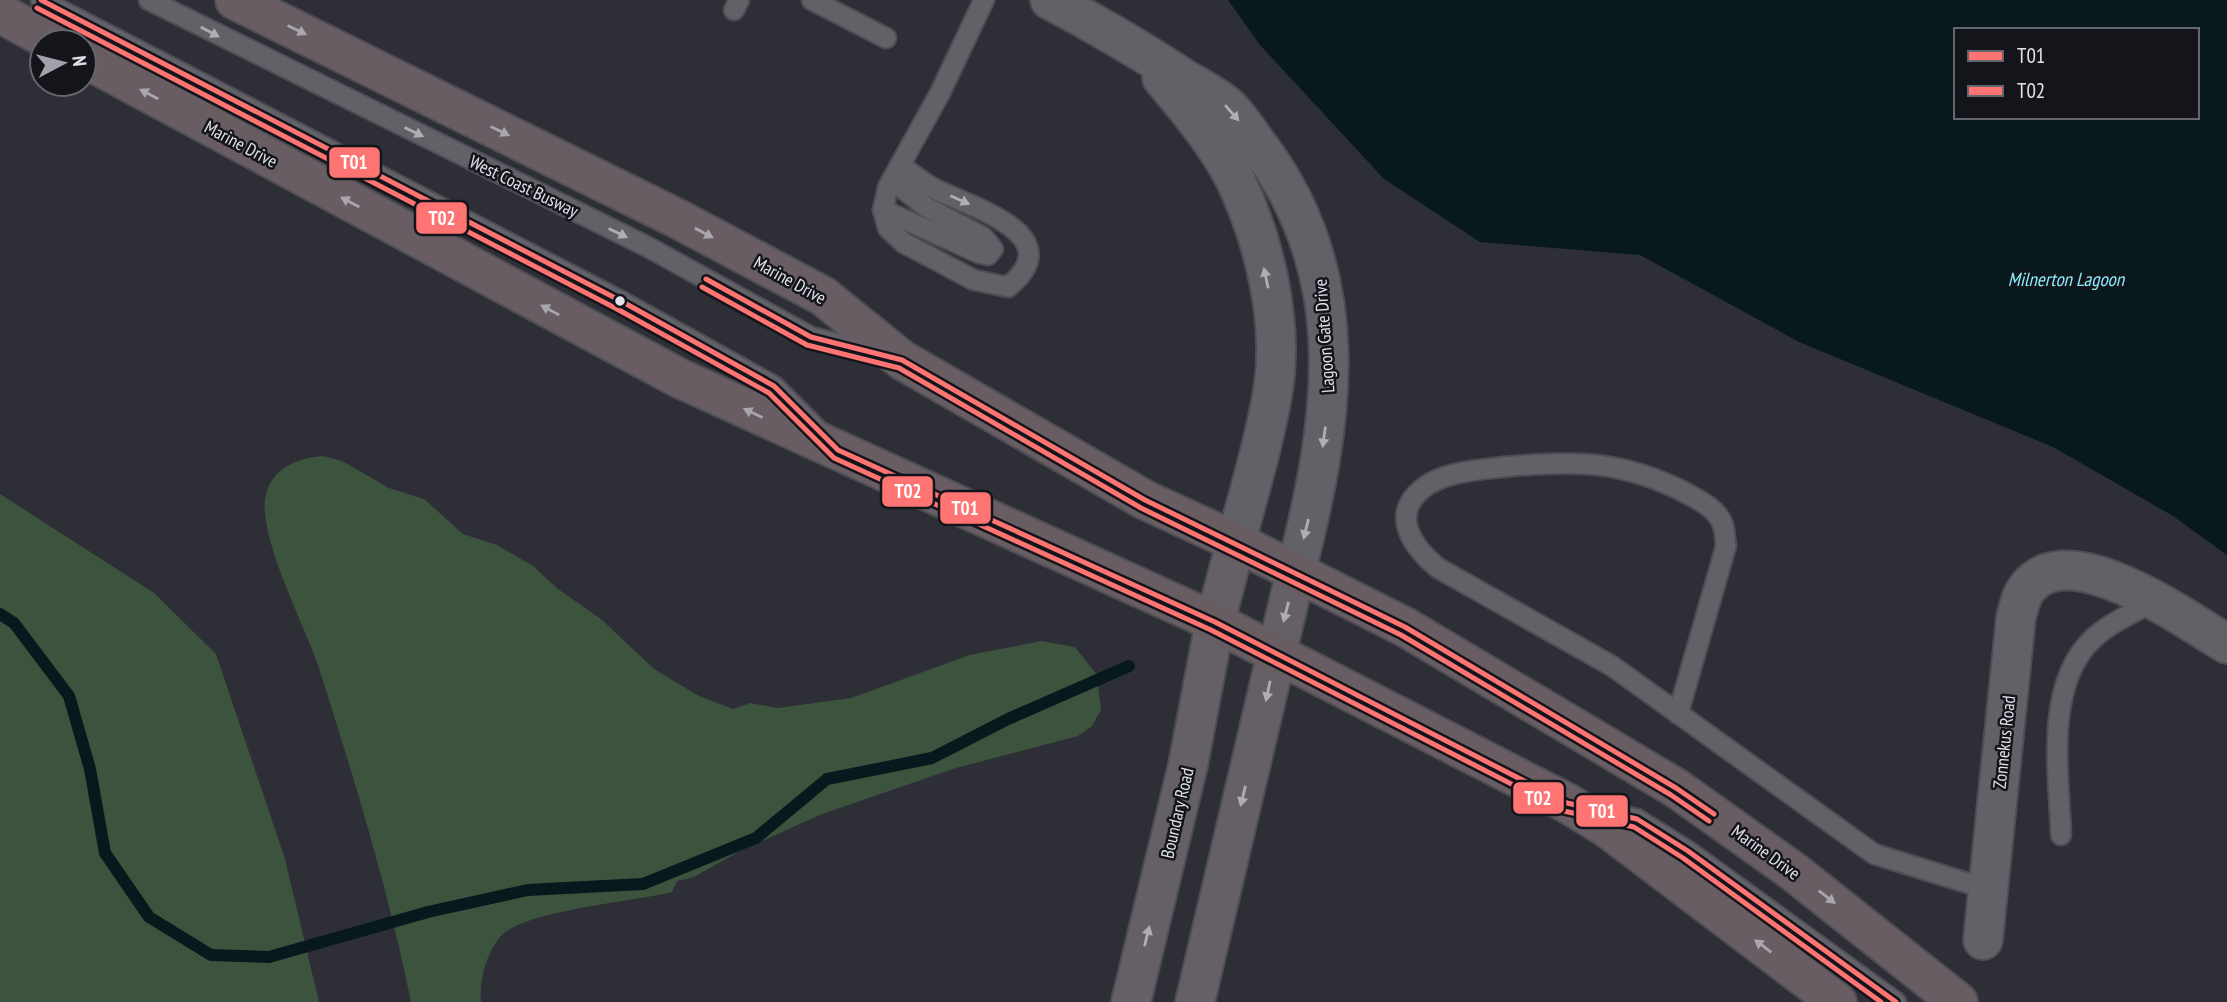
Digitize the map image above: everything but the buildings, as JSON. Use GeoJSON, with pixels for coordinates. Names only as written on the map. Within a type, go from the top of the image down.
{"type":"FeatureCollection","features":[{"type":"Feature","properties":{"kind":"main road","name":"Marine Drive"},"geometry":{"type":"LineString","coordinates":[[235,0],[678,219],[823,296],[902,360],[1145,500],[1296,571],[1405,628],[1676,788],[1794,872],[1958,1002]]}},
{"type":"Feature","properties":{"kind":"main road"},"geometry":{"type":"LineString","coordinates":[[0,13],[28,28]]}},
{"type":"Feature","properties":{"kind":"main road","name":"Marine Drive"},"geometry":{"type":"LineString","coordinates":[[98,66],[679,378],[1215,622],[1567,803],[1606,827],[1837,1002]]}},
{"type":"Feature","properties":{"kind":"main road","name":"Lagoon Gate Drive"},"geometry":{"type":"LineString","coordinates":[[1215,622],[1236,542]]}},
{"type":"Feature","properties":{"kind":"main road","name":"Lagoon Gate Drive"},"geometry":{"type":"LineString","coordinates":[[1276,653],[1296,571]]}},
{"type":"Feature","properties":{"kind":"main road","name":"Boundary Road"},"geometry":{"type":"LineString","coordinates":[[1131,1002],[1188,765],[1215,622]]}},
{"type":"Feature","properties":{"kind":"main road"},"geometry":{"type":"LineString","coordinates":[[1195,1002],[1276,653]]}},
{"type":"Feature","properties":{"kind":"street","name":"Lagoon Gate Drive"},"geometry":{"type":"LineString","coordinates":[[1050,0],[1135,47],[1227,106],[1272,164],[1303,219],[1322,278],[1328,342],[1329,404],[1317,487],[1296,571]]}},
{"type":"Feature","properties":{"kind":"street","name":"Lagoon Gate Drive"},"geometry":{"type":"LineString","coordinates":[[1135,47],[1199,121],[1234,177],[1254,229],[1268,284],[1276,346],[1273,395],[1236,542]]}},
{"type":"Feature","properties":{"kind":"street","name":"Zonnekus Road"},"geometry":{"type":"LineString","coordinates":[[1983,940],[2016,617],[2029,586],[2042,576],[2064,572],[2093,572],[2118,580],[2154,601]]}},
{"type":"Feature","properties":{"kind":"street"},"geometry":{"type":"LineString","coordinates":[[2154,601],[2227,644]]}},
{"type":"Feature","properties":{"kind":"lane"},"geometry":{"type":"LineString","coordinates":[[41,0],[621,300],[774,386],[838,450]]}},
{"type":"Feature","properties":{"kind":"lane","name":"West Coast Busway"},"geometry":{"type":"LineString","coordinates":[[149,0],[648,247],[811,337],[902,360]]}},
{"type":"Feature","properties":{"kind":"lane"},"geometry":{"type":"LineString","coordinates":[[812,0],[886,38]]}},
{"type":"Feature","properties":{"kind":"lane"},"geometry":{"type":"LineString","coordinates":[[897,173],[1013,227],[1024,237],[1028,247],[1026,264],[1020,278],[1008,287],[974,280],[904,243],[888,228],[883,210],[883,199],[940,93],[984,0]]}},
{"type":"Feature","properties":{"kind":"lane"},"geometry":{"type":"LineString","coordinates":[[883,210],[979,253],[988,255],[993,250],[983,237],[926,207],[897,173]]}},
{"type":"Feature","properties":{"kind":"lane"},"geometry":{"type":"LineString","coordinates":[[1678,714],[1726,546],[1723,523],[1707,504],[1644,473],[1614,466],[1557,463],[1474,470],[1433,481],[1419,490],[1408,510],[1407,531],[1417,550],[1427,559],[1480,593],[1524,614],[1612,666],[1678,714],[1874,854],[1990,890]]}},
{"type":"Feature","properties":{"kind":"lane"},"geometry":{"type":"LineString","coordinates":[[2060,835],[2059,728],[2068,678],[2077,659],[2102,631],[2154,601]]}},
{"type":"Feature","properties":{"kind":"lane"},"geometry":{"type":"LineString","coordinates":[[1567,803],[1637,819],[1688,850],[1896,1002]]}},
{"type":"Feature","properties":{"kind":"green space"},"geometry":{"type":"Polygon","coordinates":[[[323,456],[342,461],[389,488],[424,499],[463,534],[497,545],[533,566],[558,589],[601,619],[654,669],[699,696],[733,709],[750,703],[778,708],[851,698],[970,655],[1041,641],[1075,647],[1097,675],[1101,710],[1092,726],[1078,736],[956,768],[822,814],[740,851],[694,877],[677,881],[672,892],[555,913],[514,927],[501,936],[488,959],[482,976],[481,1002],[411,1002],[381,874],[344,748],[318,665],[283,579],[268,531],[266,494],[274,477],[296,462],[323,456]]]}},
{"type":"Feature","properties":{"kind":"green space"},"geometry":{"type":"Polygon","coordinates":[[[0,494],[154,593],[216,654],[285,859],[319,1002],[0,1002],[0,494]]]}},
{"type":"Feature","properties":{"kind":"water","name":"Milnerton Lagoon"},"geometry":{"type":"Polygon","coordinates":[[[1228,0],[2227,0],[2227,555],[2173,516],[2053,447],[1799,342],[1640,255],[1480,242],[1384,179],[1260,45],[1228,0]]]}},
{"type":"Feature","properties":{"kind":"waterway"},"geometry":{"type":"LineString","coordinates":[[0,614],[14,623],[69,696],[90,769],[105,853],[149,917],[211,955],[269,957],[428,912],[528,890],[643,884],[756,838],[827,779],[932,758],[1008,719],[1129,666]]}},
{"type":"Feature","properties":{"kind":"transit line","name":"T01"},"geometry":{"type":"LineString","coordinates":[[41,0],[621,301],[774,386],[838,450],[1215,622],[1567,803],[1637,819],[1688,851],[1896,1002]]}},
{"type":"Feature","properties":{"kind":"transit line","name":"T02"},"geometry":{"type":"LineString","coordinates":[[37,8],[617,309],[769,393],[834,458],[1211,630],[1564,811],[1634,827],[1683,858],[1881,1002]]}},
{"type":"Feature","properties":{"kind":"transit line","name":"T01"},"geometry":{"type":"LineString","coordinates":[[706,279],[811,337],[902,360],[1145,500],[1405,627],[1676,788],[1714,814]]}},
{"type":"Feature","properties":{"kind":"transit line","name":"T02"},"geometry":{"type":"LineString","coordinates":[[702,287],[807,345],[899,368],[1141,508],[1401,635],[1671,795],[1709,821]]}}]}
